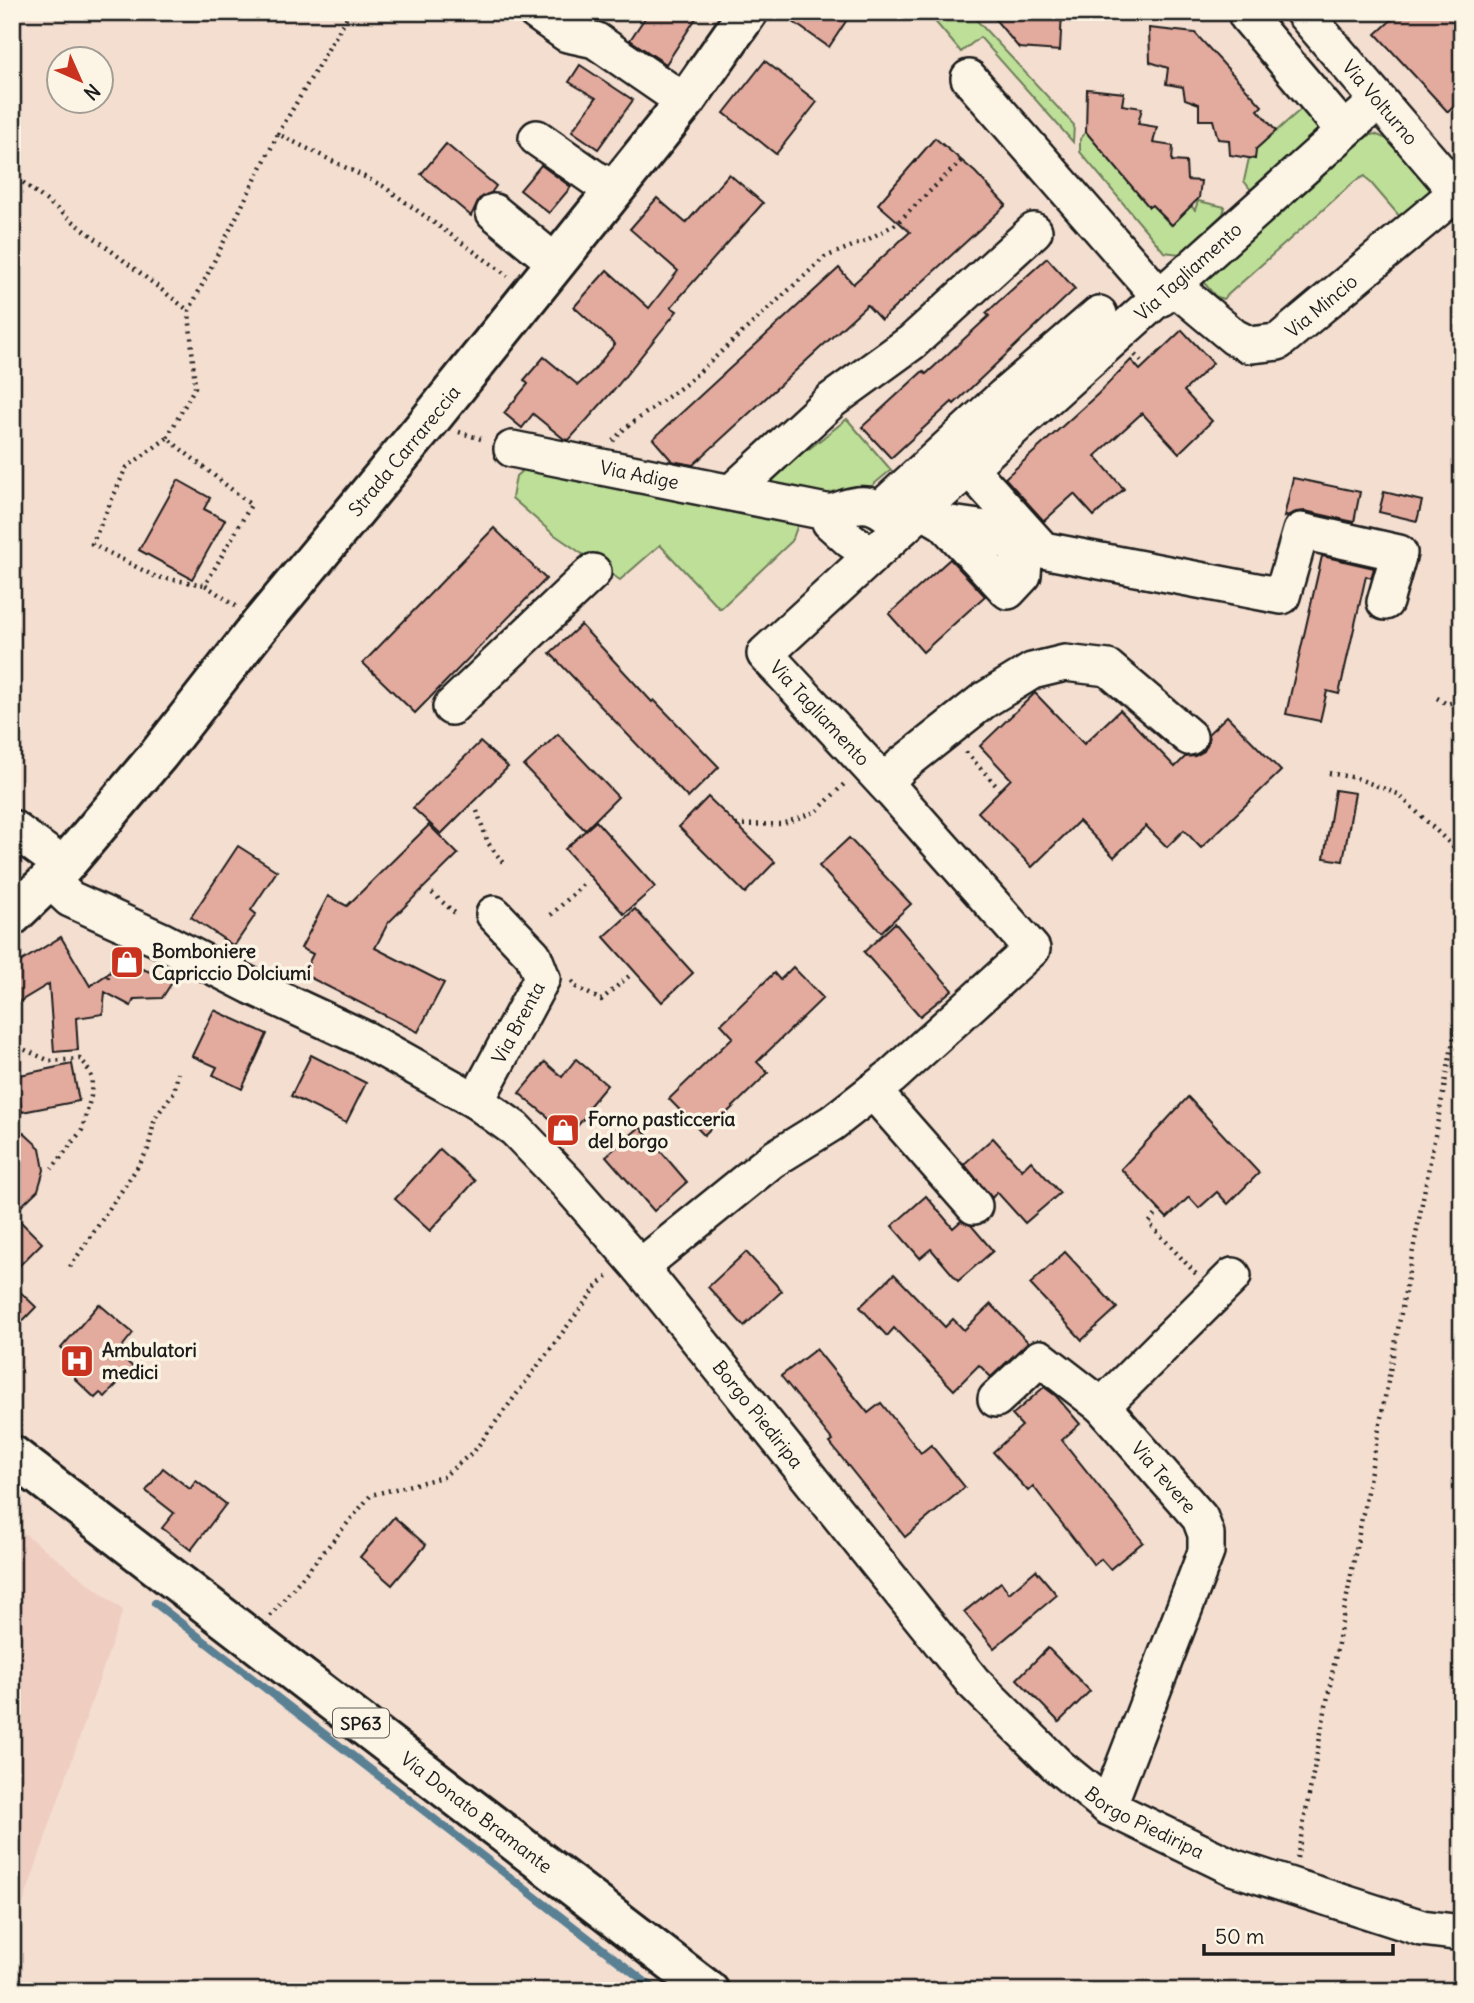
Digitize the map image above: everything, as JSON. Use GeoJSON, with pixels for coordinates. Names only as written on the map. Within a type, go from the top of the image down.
{"type":"FeatureCollection","features":[{"type":"Feature","properties":{"kind":"main road","name":"Strada Carrareccia"},"geometry":{"type":"LineString","coordinates":[[12,916],[57,874],[159,754],[260,625],[430,420],[680,109],[748,12]]}},
{"type":"Feature","properties":{"kind":"main road","name":"Via Donato Bramante"},"geometry":{"type":"LineString","coordinates":[[12,1455],[709,1991]]}},
{"type":"Feature","properties":{"kind":"street"},"geometry":{"type":"LineString","coordinates":[[536,12],[567,34],[596,40],[680,109]]}},
{"type":"Feature","properties":{"kind":"street","name":"Via Volturno"},"geometry":{"type":"LineString","coordinates":[[1303,12],[1378,101],[1460,190]]}},
{"type":"Feature","properties":{"kind":"street"},"geometry":{"type":"LineString","coordinates":[[1247,14],[1335,120]]}},
{"type":"Feature","properties":{"kind":"street"},"geometry":{"type":"LineString","coordinates":[[593,58],[680,109]]}},
{"type":"Feature","properties":{"kind":"street","name":"Via Mincio"},"geometry":{"type":"LineString","coordinates":[[969,78],[1167,292],[1250,345],[1278,342],[1460,190]]}},
{"type":"Feature","properties":{"kind":"street","name":"Via Tagliamento"},"geometry":{"type":"LineString","coordinates":[[635,1261],[772,1160],[832,1123],[873,1091],[1032,949],[765,654],[912,517],[1378,101]]}},
{"type":"Feature","properties":{"kind":"street"},"geometry":{"type":"LineString","coordinates":[[537,138],[594,178],[615,189]]}},
{"type":"Feature","properties":{"kind":"street"},"geometry":{"type":"LineString","coordinates":[[494,212],[556,263]]}},
{"type":"Feature","properties":{"kind":"street"},"geometry":{"type":"LineString","coordinates":[[732,492],[832,400],[912,342],[1034,231]]}},
{"type":"Feature","properties":{"kind":"street"},"geometry":{"type":"LineString","coordinates":[[912,517],[1004,396],[1100,314]]}},
{"type":"Feature","properties":{"kind":"street","name":"Via Adige"},"geometry":{"type":"LineString","coordinates":[[512,449],[831,513],[859,503],[912,517]]}},
{"type":"Feature","properties":{"kind":"street"},"geometry":{"type":"LineString","coordinates":[[970,468],[1043,550],[1282,596],[1301,531],[1399,553],[1385,602]]}},
{"type":"Feature","properties":{"kind":"street"},"geometry":{"type":"LineString","coordinates":[[831,513],[830,523],[872,555]]}},
{"type":"Feature","properties":{"kind":"street"},"geometry":{"type":"LineString","coordinates":[[451,707],[593,572]]}},
{"type":"Feature","properties":{"kind":"street"},"geometry":{"type":"LineString","coordinates":[[875,773],[902,765],[983,701],[1032,671],[1065,663],[1108,668],[1189,737]]}},
{"type":"Feature","properties":{"kind":"street","name":"Borgo Piediripa"},"geometry":{"type":"LineString","coordinates":[[12,828],[57,874],[71,900],[163,941],[365,1039],[477,1101],[515,1129],[567,1183],[635,1261],[973,1682],[1058,1766],[1108,1807],[1232,1867],[1422,1927],[1462,1933]]}},
{"type":"Feature","properties":{"kind":"street","name":"Via Brenta"},"geometry":{"type":"LineString","coordinates":[[477,1101],[542,978],[533,955],[494,914]]}},
{"type":"Feature","properties":{"kind":"street"},"geometry":{"type":"LineString","coordinates":[[873,1091],[974,1206]]}},
{"type":"Feature","properties":{"kind":"street"},"geometry":{"type":"LineString","coordinates":[[1102,1406],[1225,1286]]}},
{"type":"Feature","properties":{"kind":"street","name":"Via Tevere"},"geometry":{"type":"LineString","coordinates":[[996,1399],[1040,1358],[1102,1406],[1200,1518],[1206,1534],[1206,1552],[1108,1807]]}},
{"type":"Feature","properties":{"kind":"path"},"geometry":{"type":"LineString","coordinates":[[260,625],[205,585],[156,578],[92,544],[126,468],[167,438],[195,387],[189,310],[278,134],[350,12]]}},
{"type":"Feature","properties":{"kind":"path"},"geometry":{"type":"LineString","coordinates":[[278,134],[383,186],[532,293]]}},
{"type":"Feature","properties":{"kind":"path"},"geometry":{"type":"LineString","coordinates":[[596,466],[604,451],[624,429],[687,383],[825,257],[865,241],[896,224],[961,161]]}},
{"type":"Feature","properties":{"kind":"path"},"geometry":{"type":"LineString","coordinates":[[12,174],[189,310]]}},
{"type":"Feature","properties":{"kind":"path"},"geometry":{"type":"LineString","coordinates":[[448,429],[512,449]]}},
{"type":"Feature","properties":{"kind":"path"},"geometry":{"type":"LineString","coordinates":[[167,438],[251,505],[205,585]]}},
{"type":"Feature","properties":{"kind":"path"},"geometry":{"type":"LineString","coordinates":[[1437,698],[1447,704],[1462,700]]}},
{"type":"Feature","properties":{"kind":"path"},"geometry":{"type":"LineString","coordinates":[[946,731],[1000,790]]}},
{"type":"Feature","properties":{"kind":"path"},"geometry":{"type":"LineString","coordinates":[[736,825],[782,824],[817,811],[875,773]]}},
{"type":"Feature","properties":{"kind":"path"},"geometry":{"type":"LineString","coordinates":[[1329,773],[1356,778],[1398,794],[1462,855]]}},
{"type":"Feature","properties":{"kind":"path"},"geometry":{"type":"LineString","coordinates":[[477,811],[488,843],[504,864]]}},
{"type":"Feature","properties":{"kind":"path"},"geometry":{"type":"LineString","coordinates":[[551,915],[585,883]]}},
{"type":"Feature","properties":{"kind":"path"},"geometry":{"type":"LineString","coordinates":[[432,892],[455,913]]}},
{"type":"Feature","properties":{"kind":"path"},"geometry":{"type":"LineString","coordinates":[[108,978],[116,957]]}},
{"type":"Feature","properties":{"kind":"path"},"geometry":{"type":"LineString","coordinates":[[542,978],[571,978],[576,987],[601,1000],[629,976]]}},
{"type":"Feature","properties":{"kind":"path"},"geometry":{"type":"LineString","coordinates":[[1291,1886],[1462,993]]}},
{"type":"Feature","properties":{"kind":"path"},"geometry":{"type":"LineString","coordinates":[[12,1044],[50,1060],[80,1059],[92,1079],[92,1096],[82,1130],[52,1169]]}},
{"type":"Feature","properties":{"kind":"path"},"geometry":{"type":"LineString","coordinates":[[70,1267],[141,1163],[148,1149],[155,1118],[174,1092],[178,1073]]}},
{"type":"Feature","properties":{"kind":"path"},"geometry":{"type":"LineString","coordinates":[[1160,1210],[1149,1223],[1225,1286]]}},
{"type":"Feature","properties":{"kind":"path"},"geometry":{"type":"LineString","coordinates":[[251,1638],[372,1495],[443,1478],[475,1450],[597,1285],[635,1261]]}},
{"type":"Feature","properties":{"kind":"shaded area"},"geometry":{"type":"Polygon","coordinates":[[[12,1524],[123,1610],[12,1936],[12,1524]]]}},
{"type":"Feature","properties":{"kind":"green space"},"geometry":{"type":"Polygon","coordinates":[[[927,12],[969,12],[1074,125],[1073,142],[980,37],[961,52],[927,12]]]}},
{"type":"Feature","properties":{"kind":"green space"},"geometry":{"type":"Polygon","coordinates":[[[1308,103],[1325,124],[1251,190],[1244,181],[1249,158],[1255,158],[1256,149],[1308,103]]]}},
{"type":"Feature","properties":{"kind":"green space"},"geometry":{"type":"Polygon","coordinates":[[[1086,132],[1149,207],[1152,205],[1171,225],[1191,206],[1195,210],[1198,201],[1225,207],[1223,214],[1180,254],[1164,252],[1080,152],[1080,139],[1086,132]]]}},
{"type":"Feature","properties":{"kind":"green space"},"geometry":{"type":"Polygon","coordinates":[[[1375,134],[1389,140],[1433,192],[1401,218],[1365,176],[1355,181],[1223,299],[1215,296],[1201,279],[1359,138],[1375,134]]]}},
{"type":"Feature","properties":{"kind":"green space"},"geometry":{"type":"Polygon","coordinates":[[[847,419],[891,470],[856,499],[774,486],[769,480],[785,460],[809,449],[847,419]]]}},
{"type":"Feature","properties":{"kind":"green space"},"geometry":{"type":"Polygon","coordinates":[[[531,463],[792,516],[797,527],[792,541],[720,609],[660,545],[620,580],[552,533],[512,498],[516,476],[531,463]]]}},
{"type":"Feature","properties":{"kind":"building"},"geometry":{"type":"Polygon","coordinates":[[[649,12],[700,12],[666,64],[630,40],[649,12]]]}},
{"type":"Feature","properties":{"kind":"building"},"geometry":{"type":"Polygon","coordinates":[[[779,12],[852,12],[829,47],[779,12]]]}},
{"type":"Feature","properties":{"kind":"building"},"geometry":{"type":"Polygon","coordinates":[[[989,12],[1062,12],[1060,51],[1019,48],[989,12]]]}},
{"type":"Feature","properties":{"kind":"building"},"geometry":{"type":"Polygon","coordinates":[[[1400,12],[1462,12],[1462,99],[1448,112],[1376,34],[1400,12]]]}},
{"type":"Feature","properties":{"kind":"building"},"geometry":{"type":"Polygon","coordinates":[[[1149,28],[1195,33],[1262,106],[1258,110],[1276,131],[1256,149],[1255,159],[1230,155],[1229,140],[1218,139],[1213,120],[1199,120],[1199,104],[1185,99],[1183,87],[1166,84],[1168,68],[1150,62],[1149,28]]]}},
{"type":"Feature","properties":{"kind":"building"},"geometry":{"type":"Polygon","coordinates":[[[765,61],[817,102],[776,154],[724,113],[765,61]]]}},
{"type":"Feature","properties":{"kind":"building"},"geometry":{"type":"Polygon","coordinates":[[[580,65],[633,100],[598,149],[572,131],[596,98],[569,82],[580,65]]]}},
{"type":"Feature","properties":{"kind":"building"},"geometry":{"type":"Polygon","coordinates":[[[1087,89],[1124,93],[1122,105],[1142,108],[1138,124],[1157,127],[1153,143],[1173,146],[1172,161],[1186,162],[1187,180],[1201,181],[1199,198],[1172,225],[1152,205],[1149,207],[1086,132],[1087,89]]]}},
{"type":"Feature","properties":{"kind":"building"},"geometry":{"type":"Polygon","coordinates":[[[935,138],[975,172],[1006,205],[881,320],[867,305],[693,465],[672,461],[653,439],[839,268],[853,284],[910,232],[878,204],[935,138]]]}},
{"type":"Feature","properties":{"kind":"building"},"geometry":{"type":"Polygon","coordinates":[[[446,144],[496,186],[491,193],[479,199],[471,216],[421,174],[446,144]]]}},
{"type":"Feature","properties":{"kind":"building"},"geometry":{"type":"Polygon","coordinates":[[[541,165],[571,187],[549,213],[520,190],[541,165]]]}},
{"type":"Feature","properties":{"kind":"building"},"geometry":{"type":"Polygon","coordinates":[[[729,174],[763,203],[671,307],[677,311],[618,385],[569,440],[564,439],[533,414],[522,428],[504,413],[528,384],[524,380],[544,357],[578,385],[593,371],[615,344],[574,307],[607,270],[649,308],[678,271],[630,229],[657,198],[686,223],[729,174]]]}},
{"type":"Feature","properties":{"kind":"building"},"geometry":{"type":"Polygon","coordinates":[[[1047,258],[1075,289],[954,404],[952,402],[891,458],[862,427],[923,371],[926,374],[989,316],[986,313],[1047,258]]]}},
{"type":"Feature","properties":{"kind":"building"},"geometry":{"type":"Polygon","coordinates":[[[1182,330],[1213,363],[1184,391],[1212,421],[1179,453],[1142,413],[1095,456],[1124,489],[1094,516],[1074,494],[1044,521],[1005,478],[1098,394],[1131,360],[1140,370],[1182,330]]]}},
{"type":"Feature","properties":{"kind":"building"},"geometry":{"type":"Polygon","coordinates":[[[1293,478],[1360,492],[1354,522],[1305,511],[1284,517],[1293,478]]]}},
{"type":"Feature","properties":{"kind":"building"},"geometry":{"type":"Polygon","coordinates":[[[178,480],[210,498],[204,509],[225,520],[192,579],[139,550],[178,480]]]}},
{"type":"Feature","properties":{"kind":"building"},"geometry":{"type":"Polygon","coordinates":[[[1384,492],[1422,501],[1417,521],[1379,512],[1384,492]]]}},
{"type":"Feature","properties":{"kind":"building"},"geometry":{"type":"Polygon","coordinates":[[[494,528],[546,579],[415,713],[363,663],[494,528]]]}},
{"type":"Feature","properties":{"kind":"building"},"geometry":{"type":"Polygon","coordinates":[[[1322,556],[1374,568],[1371,578],[1366,576],[1339,694],[1327,691],[1320,721],[1286,714],[1322,556]]]}},
{"type":"Feature","properties":{"kind":"building"},"geometry":{"type":"Polygon","coordinates":[[[950,559],[985,596],[923,652],[889,614],[950,559]]]}},
{"type":"Feature","properties":{"kind":"building"},"geometry":{"type":"Polygon","coordinates":[[[581,625],[652,702],[654,700],[719,767],[688,798],[550,653],[581,625]]]}},
{"type":"Feature","properties":{"kind":"building"},"geometry":{"type":"Polygon","coordinates":[[[1035,693],[1084,744],[1120,710],[1175,767],[1185,757],[1204,751],[1209,741],[1208,734],[1227,716],[1281,771],[1201,848],[1184,830],[1167,847],[1146,826],[1114,857],[1079,821],[1032,867],[978,812],[1011,779],[980,746],[1035,693]]]}},
{"type":"Feature","properties":{"kind":"building"},"geometry":{"type":"Polygon","coordinates":[[[558,734],[618,797],[585,830],[524,766],[558,734]]]}},
{"type":"Feature","properties":{"kind":"building"},"geometry":{"type":"Polygon","coordinates":[[[480,742],[508,767],[441,834],[413,808],[480,742]]]}},
{"type":"Feature","properties":{"kind":"building"},"geometry":{"type":"Polygon","coordinates":[[[1335,790],[1355,793],[1343,861],[1324,858],[1335,790]]]}},
{"type":"Feature","properties":{"kind":"building"},"geometry":{"type":"Polygon","coordinates":[[[708,797],[775,862],[745,893],[679,827],[708,797]]]}},
{"type":"Feature","properties":{"kind":"building"},"geometry":{"type":"Polygon","coordinates":[[[596,821],[655,887],[624,914],[565,849],[596,821]]]}},
{"type":"Feature","properties":{"kind":"building"},"geometry":{"type":"Polygon","coordinates":[[[429,825],[458,854],[388,923],[375,948],[444,983],[418,1032],[303,974],[313,954],[301,948],[328,896],[347,906],[429,825]]]}},
{"type":"Feature","properties":{"kind":"building"},"geometry":{"type":"Polygon","coordinates":[[[849,838],[911,904],[881,932],[819,866],[849,838]]]}},
{"type":"Feature","properties":{"kind":"building"},"geometry":{"type":"Polygon","coordinates":[[[238,846],[277,871],[251,910],[256,914],[234,946],[191,917],[238,846]]]}},
{"type":"Feature","properties":{"kind":"building"},"geometry":{"type":"Polygon","coordinates":[[[635,909],[693,973],[662,1002],[604,937],[635,909]]]}},
{"type":"Feature","properties":{"kind":"building"},"geometry":{"type":"Polygon","coordinates":[[[895,923],[952,990],[920,1016],[864,952],[895,923]]]}},
{"type":"Feature","properties":{"kind":"building"},"geometry":{"type":"Polygon","coordinates":[[[61,937],[90,986],[116,968],[120,960],[173,981],[162,998],[134,999],[131,1006],[105,992],[103,1014],[76,1018],[78,1050],[54,1052],[49,984],[12,1006],[12,967],[61,937]]]}},
{"type":"Feature","properties":{"kind":"building"},"geometry":{"type":"Polygon","coordinates":[[[793,967],[823,998],[757,1062],[768,1073],[704,1135],[669,1099],[733,1037],[721,1024],[774,973],[780,980],[793,967]]]}},
{"type":"Feature","properties":{"kind":"building"},"geometry":{"type":"Polygon","coordinates":[[[214,1010],[267,1034],[242,1089],[213,1075],[217,1067],[192,1056],[214,1010]]]}},
{"type":"Feature","properties":{"kind":"building"},"geometry":{"type":"Polygon","coordinates":[[[311,1055],[366,1083],[346,1123],[291,1096],[311,1055]]]}},
{"type":"Feature","properties":{"kind":"building"},"geometry":{"type":"Polygon","coordinates":[[[576,1059],[607,1085],[570,1135],[519,1093],[545,1062],[562,1077],[576,1059]]]}},
{"type":"Feature","properties":{"kind":"building"},"geometry":{"type":"Polygon","coordinates":[[[72,1064],[79,1101],[22,1112],[15,1076],[72,1064]]]}},
{"type":"Feature","properties":{"kind":"building"},"geometry":{"type":"Polygon","coordinates":[[[1188,1097],[1259,1173],[1228,1204],[1217,1192],[1199,1208],[1189,1197],[1167,1218],[1121,1169],[1188,1097]]]}},
{"type":"Feature","properties":{"kind":"building"},"geometry":{"type":"Polygon","coordinates":[[[12,1122],[40,1148],[44,1170],[38,1190],[13,1214],[42,1243],[12,1273],[12,1122]]]}},
{"type":"Feature","properties":{"kind":"building"},"geometry":{"type":"Polygon","coordinates":[[[640,1127],[687,1182],[654,1211],[606,1156],[640,1127]]]}},
{"type":"Feature","properties":{"kind":"building"},"geometry":{"type":"Polygon","coordinates":[[[993,1138],[1022,1170],[1031,1161],[1060,1193],[1025,1223],[997,1192],[992,1198],[964,1164],[993,1138]]]}},
{"type":"Feature","properties":{"kind":"building"},"geometry":{"type":"Polygon","coordinates":[[[440,1149],[475,1181],[430,1231],[395,1199],[440,1149]]]}},
{"type":"Feature","properties":{"kind":"building"},"geometry":{"type":"Polygon","coordinates":[[[926,1196],[953,1228],[961,1221],[971,1225],[993,1251],[958,1281],[931,1249],[920,1258],[892,1226],[926,1196]]]}},
{"type":"Feature","properties":{"kind":"building"},"geometry":{"type":"Polygon","coordinates":[[[746,1252],[782,1291],[744,1326],[708,1287],[746,1252]]]}},
{"type":"Feature","properties":{"kind":"building"},"geometry":{"type":"Polygon","coordinates":[[[1065,1252],[1117,1308],[1082,1340],[1030,1284],[1065,1252]]]}},
{"type":"Feature","properties":{"kind":"building"},"geometry":{"type":"Polygon","coordinates":[[[894,1274],[945,1327],[953,1319],[964,1330],[991,1304],[1028,1342],[991,1377],[979,1365],[954,1390],[894,1328],[887,1336],[860,1307],[894,1274]]]}},
{"type":"Feature","properties":{"kind":"building"},"geometry":{"type":"Polygon","coordinates":[[[12,1284],[36,1307],[12,1332],[12,1284]]]}},
{"type":"Feature","properties":{"kind":"building"},"geometry":{"type":"Polygon","coordinates":[[[99,1304],[133,1333],[117,1353],[133,1367],[105,1397],[100,1393],[95,1398],[75,1379],[77,1361],[61,1348],[99,1304]]]}},
{"type":"Feature","properties":{"kind":"building"},"geometry":{"type":"Polygon","coordinates":[[[816,1349],[868,1413],[881,1403],[921,1453],[931,1445],[965,1487],[905,1537],[781,1376],[816,1349]]]}},
{"type":"Feature","properties":{"kind":"building"},"geometry":{"type":"Polygon","coordinates":[[[1044,1387],[1056,1396],[1080,1424],[1062,1440],[1143,1542],[1110,1569],[1101,1559],[1094,1565],[1033,1486],[1028,1491],[993,1452],[1022,1426],[1012,1415],[1044,1387]]]}},
{"type":"Feature","properties":{"kind":"building"},"geometry":{"type":"Polygon","coordinates":[[[163,1468],[190,1489],[196,1481],[226,1504],[191,1550],[162,1528],[174,1513],[146,1491],[163,1468]]]}},
{"type":"Feature","properties":{"kind":"building"},"geometry":{"type":"Polygon","coordinates":[[[394,1517],[426,1545],[392,1585],[360,1557],[394,1517]]]}},
{"type":"Feature","properties":{"kind":"building"},"geometry":{"type":"Polygon","coordinates":[[[1036,1570],[1057,1595],[994,1648],[964,1612],[1001,1582],[1009,1593],[1036,1570]]]}},
{"type":"Feature","properties":{"kind":"building"},"geometry":{"type":"Polygon","coordinates":[[[1048,1648],[1090,1691],[1059,1722],[1017,1679],[1048,1648]]]}},
{"type":"Feature","properties":{"kind":"waterway"},"geometry":{"type":"LineString","coordinates":[[155,1603],[657,1991]]}},
{"type":"Feature","properties":{"kind":"place","name":"Bomboniere Capriccio Dolciumi"},"geometry":{"type":"Point","coordinates":[127,962]}},
{"type":"Feature","properties":{"kind":"place","name":"Forno pasticceria del borgo"},"geometry":{"type":"Point","coordinates":[563,1130]}},
{"type":"Feature","properties":{"kind":"place","name":"Ambulatori medici"},"geometry":{"type":"Point","coordinates":[77,1361]}}]}
